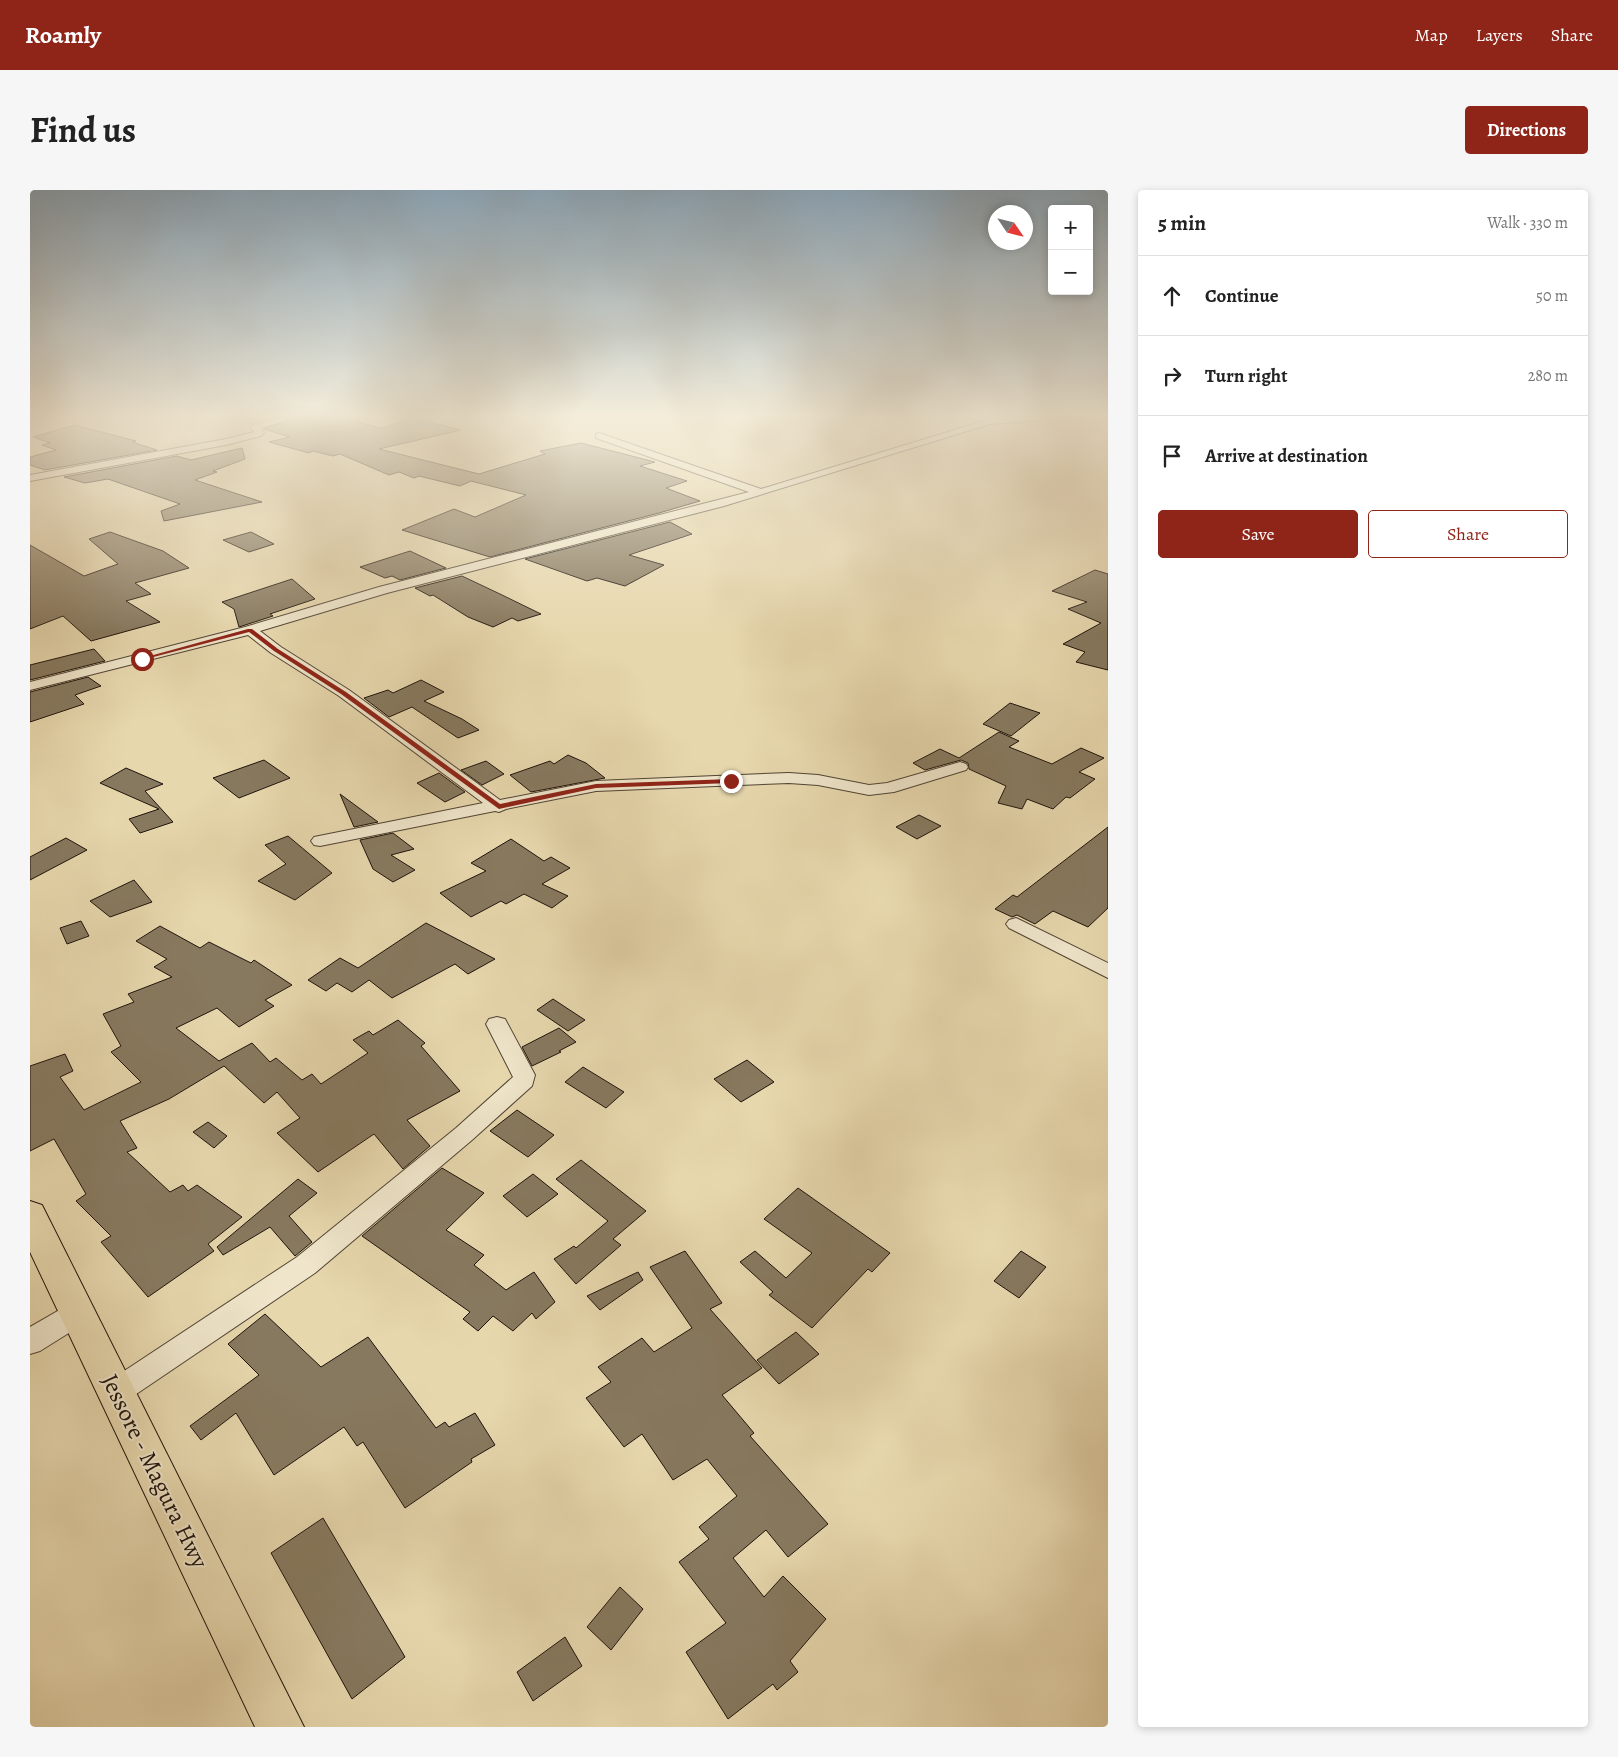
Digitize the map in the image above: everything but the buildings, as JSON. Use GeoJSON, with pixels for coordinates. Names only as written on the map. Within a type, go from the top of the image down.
{"type":"FeatureCollection","features":[{"type":"Feature","properties":{"kind":"highway","name":"Jessore - Magura Hwy"},"geometry":{"type":"LineString","coordinates":[[30,1215],[280,1727]]}},
{"type":"Feature","properties":{"kind":"street"},"geometry":{"type":"LineString","coordinates":[[749,489],[760,492]]}},
{"type":"Feature","properties":{"kind":"street"},"geometry":{"type":"LineString","coordinates":[[30,686],[250,630],[383,590],[586,540],[771,489]]}},
{"type":"Feature","properties":{"kind":"street"},"geometry":{"type":"LineString","coordinates":[[250,630],[276,650],[344,693],[499,806]]}},
{"type":"Feature","properties":{"kind":"street"},"geometry":{"type":"LineString","coordinates":[[320,841],[596,786],[789,778],[818,780],[869,790],[888,788],[960,767]]}},
{"type":"Feature","properties":{"kind":"street"},"geometry":{"type":"LineString","coordinates":[[1016,924],[1108,971]]}},
{"type":"Feature","properties":{"kind":"street"},"geometry":{"type":"LineString","coordinates":[[116,1392],[306,1265],[464,1134],[519,1085],[524,1080],[524,1075],[498,1024]]}},
{"type":"Feature","properties":{"kind":"street"},"geometry":{"type":"LineString","coordinates":[[30,1342],[78,1313]]}},
{"type":"Feature","properties":{"kind":"route"},"geometry":{"type":"LineString","coordinates":[[142,659],[250,630],[276,650],[344,693],[499,806],[596,786],[731,781]]}}]}
